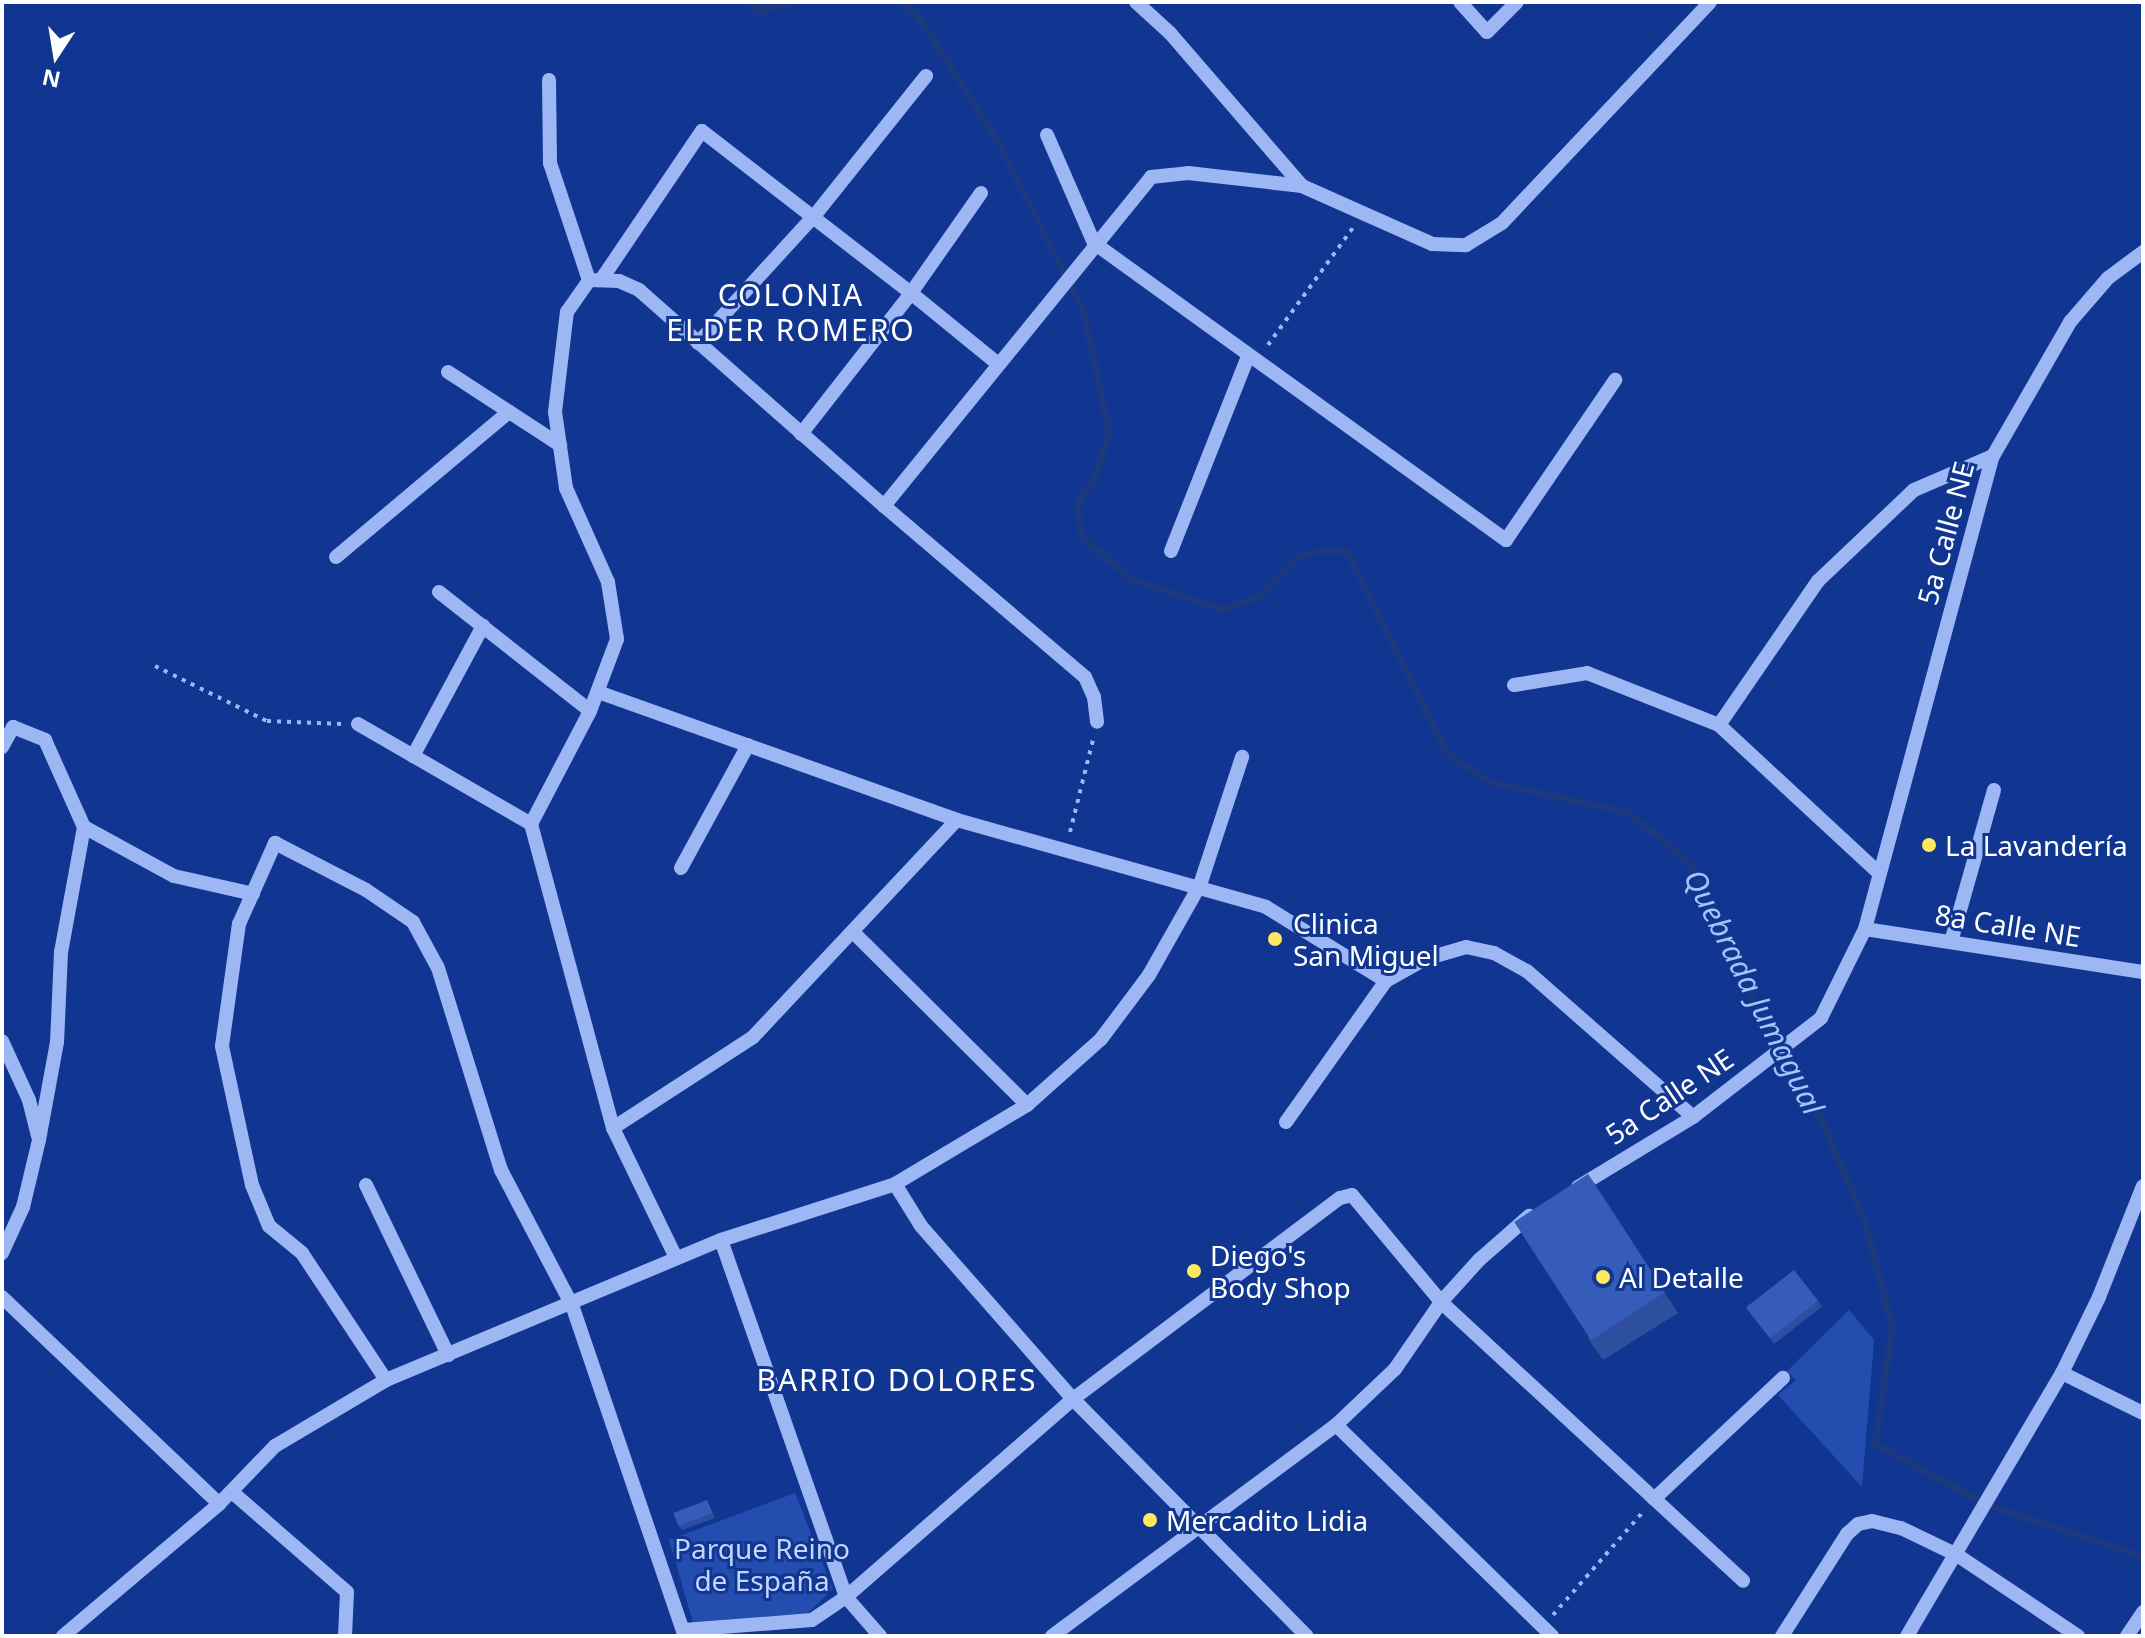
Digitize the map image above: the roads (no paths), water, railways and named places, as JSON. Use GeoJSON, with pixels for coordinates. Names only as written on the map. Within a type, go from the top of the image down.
{"type":"FeatureCollection","features":[{"type":"Feature","properties":{"kind":"street"},"geometry":{"type":"LineString","coordinates":[[1136,2],[1170,33],[1302,186]]}},
{"type":"Feature","properties":{"kind":"street"},"geometry":{"type":"LineString","coordinates":[[1460,2],[1487,32],[1517,2]]}},
{"type":"Feature","properties":{"kind":"street"},"geometry":{"type":"LineString","coordinates":[[884,506],[1094,243],[1151,177],[1188,173],[1302,186],[1432,244],[1466,245],[1502,223],[1710,2]]}},
{"type":"Feature","properties":{"kind":"street"},"geometry":{"type":"LineString","coordinates":[[698,343],[815,215],[926,76]]}},
{"type":"Feature","properties":{"kind":"street"},"geometry":{"type":"LineString","coordinates":[[549,80],[550,163],[595,280]]}},
{"type":"Feature","properties":{"kind":"street"},"geometry":{"type":"LineString","coordinates":[[676,1258],[613,1128],[531,824],[590,711],[617,639],[608,582],[566,488],[555,412],[567,312],[595,280],[702,131],[815,215],[998,364]]}},
{"type":"Feature","properties":{"kind":"street"},"geometry":{"type":"LineString","coordinates":[[1047,135],[1094,243],[1252,360],[1506,540],[1615,380]]}},
{"type":"Feature","properties":{"kind":"street"},"geometry":{"type":"LineString","coordinates":[[801,434],[911,293],[981,193]]}},
{"type":"Feature","properties":{"kind":"street","name":"5a Calle NE"},"geometry":{"type":"LineString","coordinates":[[1568,1192],[1693,1117],[1821,1018],[1865,929],[1993,456],[2070,322],[2108,278],[2143,252]]}},
{"type":"Feature","properties":{"kind":"street"},"geometry":{"type":"LineString","coordinates":[[595,280],[639,290],[801,434],[1085,677],[1094,697],[1097,722]]}},
{"type":"Feature","properties":{"kind":"street"},"geometry":{"type":"LineString","coordinates":[[1171,551],[1252,360]]}},
{"type":"Feature","properties":{"kind":"street"},"geometry":{"type":"LineString","coordinates":[[448,372],[560,445]]}},
{"type":"Feature","properties":{"kind":"street"},"geometry":{"type":"LineString","coordinates":[[336,557],[509,412]]}},
{"type":"Feature","properties":{"kind":"street"},"geometry":{"type":"LineString","coordinates":[[1719,725],[1818,581],[1914,490],[1993,456]]}},
{"type":"Feature","properties":{"kind":"street"},"geometry":{"type":"LineString","coordinates":[[439,592],[590,711]]}},
{"type":"Feature","properties":{"kind":"street"},"geometry":{"type":"LineString","coordinates":[[413,756],[483,626]]}},
{"type":"Feature","properties":{"kind":"street"},"geometry":{"type":"LineString","coordinates":[[1514,685],[1587,673],[1719,725],[1878,872]]}},
{"type":"Feature","properties":{"kind":"street"},"geometry":{"type":"LineString","coordinates":[[598,692],[957,820],[1200,885],[1266,907],[1386,981]]}},
{"type":"Feature","properties":{"kind":"street"},"geometry":{"type":"LineString","coordinates":[[358,724],[531,824]]}},
{"type":"Feature","properties":{"kind":"street"},"geometry":{"type":"LineString","coordinates":[[2,747],[13,727],[45,740],[84,827],[61,952],[57,1042],[39,1140],[23,1207],[2,1253]]}},
{"type":"Feature","properties":{"kind":"street"},"geometry":{"type":"LineString","coordinates":[[681,868],[748,745]]}},
{"type":"Feature","properties":{"kind":"street"},"geometry":{"type":"LineString","coordinates":[[63,1636],[219,1504],[275,1446],[386,1380],[572,1305],[721,1240],[895,1184],[1027,1105],[1101,1039],[1149,975],[1200,885],[1242,757]]}},
{"type":"Feature","properties":{"kind":"street"},"geometry":{"type":"LineString","coordinates":[[1951,942],[1994,790]]}},
{"type":"Feature","properties":{"kind":"street"},"geometry":{"type":"LineString","coordinates":[[613,1128],[753,1037],[957,820]]}},
{"type":"Feature","properties":{"kind":"street"},"geometry":{"type":"LineString","coordinates":[[84,827],[174,876],[253,894]]}},
{"type":"Feature","properties":{"kind":"street"},"geometry":{"type":"LineString","coordinates":[[386,1380],[302,1253],[269,1226],[252,1185],[222,1046],[239,924],[275,843],[366,890],[413,922],[438,968],[501,1170],[572,1305],[684,1633],[812,1620],[846,1597],[1073,1399],[1340,1198],[1352,1195],[1363,1202],[1441,1302],[1743,1581]]}},
{"type":"Feature","properties":{"kind":"street","name":"8a Calle NE"},"geometry":{"type":"LineString","coordinates":[[1865,929],[2143,972]]}},
{"type":"Feature","properties":{"kind":"street"},"geometry":{"type":"LineString","coordinates":[[854,933],[1027,1105]]}},
{"type":"Feature","properties":{"kind":"street"},"geometry":{"type":"LineString","coordinates":[[1286,1122],[1386,981],[1425,959],[1466,947],[1494,953],[1527,971],[1693,1117]]}},
{"type":"Feature","properties":{"kind":"street"},"geometry":{"type":"LineString","coordinates":[[2,1041],[29,1100],[39,1140]]}},
{"type":"Feature","properties":{"kind":"street"},"geometry":{"type":"LineString","coordinates":[[895,1184],[921,1226],[1073,1399],[1197,1530],[1307,1636]]}},
{"type":"Feature","properties":{"kind":"street"},"geometry":{"type":"LineString","coordinates":[[366,1185],[448,1355]]}},
{"type":"Feature","properties":{"kind":"street"},"geometry":{"type":"LineString","coordinates":[[1907,1636],[2062,1373],[2143,1186]]}},
{"type":"Feature","properties":{"kind":"street"},"geometry":{"type":"LineString","coordinates":[[1052,1636],[1336,1425],[1395,1369],[1441,1302],[1479,1260],[1544,1207]]}},
{"type":"Feature","properties":{"kind":"street"},"geometry":{"type":"LineString","coordinates":[[721,1240],[846,1597],[880,1636]]}},
{"type":"Feature","properties":{"kind":"street"},"geometry":{"type":"LineString","coordinates":[[2,1297],[219,1504]]}},
{"type":"Feature","properties":{"kind":"street"},"geometry":{"type":"LineString","coordinates":[[2062,1373],[2143,1413]]}},
{"type":"Feature","properties":{"kind":"street"},"geometry":{"type":"LineString","coordinates":[[1654,1499],[1783,1378]]}},
{"type":"Feature","properties":{"kind":"street"},"geometry":{"type":"LineString","coordinates":[[1336,1425],[1547,1632]]}},
{"type":"Feature","properties":{"kind":"street"},"geometry":{"type":"LineString","coordinates":[[232,1492],[347,1592],[345,1636]]}},
{"type":"Feature","properties":{"kind":"street"},"geometry":{"type":"LineString","coordinates":[[1782,1636],[1847,1534],[1858,1524],[1872,1521],[1901,1528],[1957,1555],[2078,1636]]}},
{"type":"Feature","properties":{"kind":"street"},"geometry":{"type":"LineString","coordinates":[[2127,1636],[2143,1612]]}},
{"type":"Feature","properties":{"kind":"waterway","name":"Quebrada Jumagual"},"geometry":{"type":"LineString","coordinates":[[751,2],[760,11],[790,2]]}},
{"type":"Feature","properties":{"kind":"waterway","name":"Quebrada Jumagual"},"geometry":{"type":"LineString","coordinates":[[903,2],[922,22],[1000,145],[1083,311],[1109,432],[1095,476],[1077,503],[1081,536],[1130,579],[1223,609],[1260,596],[1294,558],[1321,550],[1347,551],[1447,753],[1491,782],[1628,812],[1691,864],[1744,985],[1810,1094],[1864,1220],[1892,1327],[1875,1444],[1988,1505],[2136,1554],[2143,1561]]}},
{"type":"Feature","properties":{"kind":"place","name":"La Lavandería"},"geometry":{"type":"Point","coordinates":[1929,845]}},
{"type":"Feature","properties":{"kind":"place","name":"Clinica San Miguel"},"geometry":{"type":"Point","coordinates":[1275,939]}},
{"type":"Feature","properties":{"kind":"place","name":"Diego's Body Shop"},"geometry":{"type":"Point","coordinates":[1194,1271]}},
{"type":"Feature","properties":{"kind":"place","name":"Al Detalle"},"geometry":{"type":"Point","coordinates":[1603,1277]}},
{"type":"Feature","properties":{"kind":"place","name":"Mercadito Lidia"},"geometry":{"type":"Point","coordinates":[1150,1520]}},
{"type":"Feature","properties":{"kind":"district","name":"COLONIA ELDER ROMERO"},"geometry":{"type":"Point","coordinates":[791,312]}},
{"type":"Feature","properties":{"kind":"district","name":"BARRIO DOLORES"},"geometry":{"type":"Point","coordinates":[897,1380]}},
{"type":"Feature","properties":{"kind":"park label","name":"Parque Reino de España"},"geometry":{"type":"Point","coordinates":[762,1564]}}]}
